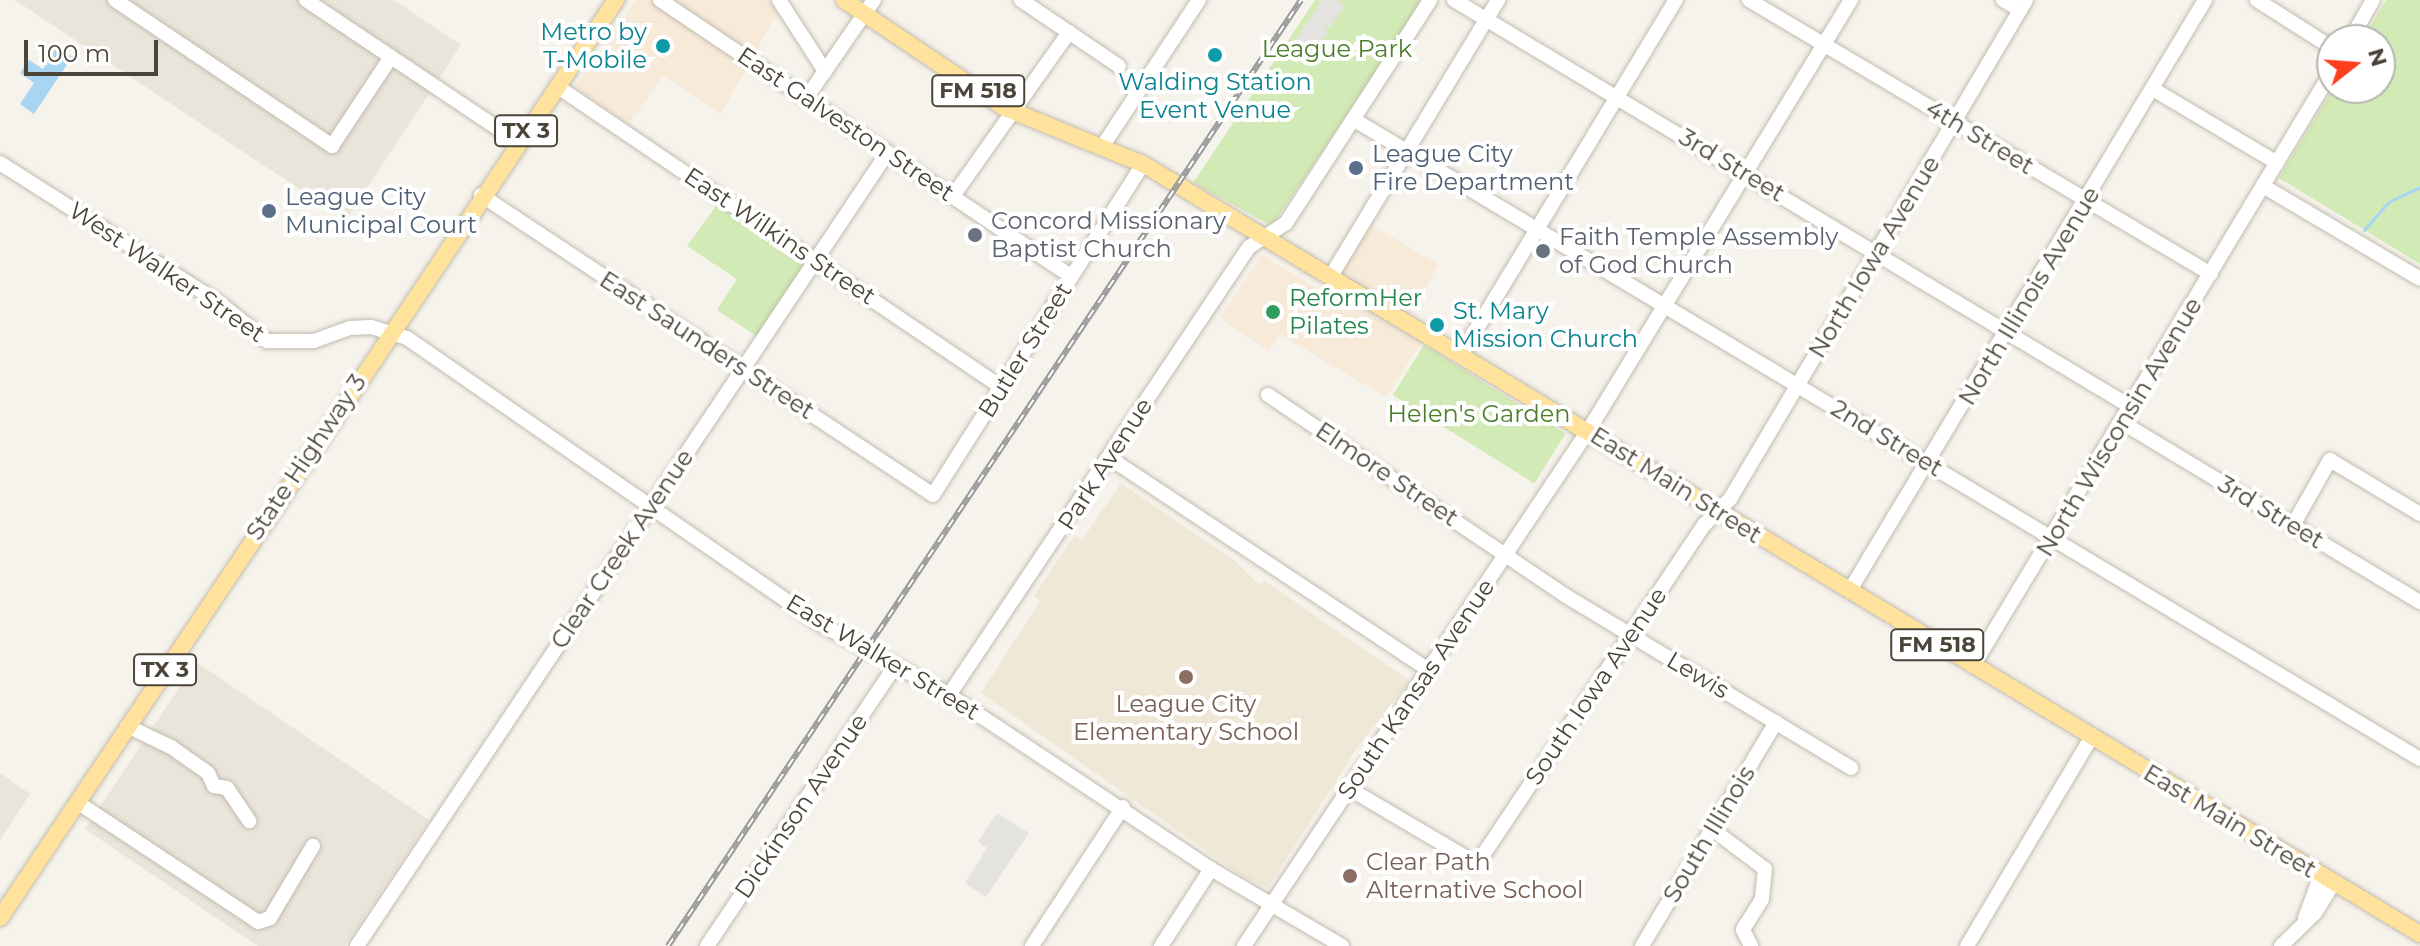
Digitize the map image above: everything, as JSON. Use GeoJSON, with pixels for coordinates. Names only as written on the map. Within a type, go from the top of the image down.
{"type":"FeatureCollection","features":[{"type":"Feature","properties":{"kind":"main road","name":"State Highway 3"},"geometry":{"type":"LineString","coordinates":[[0,918],[481,195],[616,0]]}},
{"type":"Feature","properties":{"kind":"main road","name":"East Main Street"},"geometry":{"type":"LineString","coordinates":[[844,0],[869,7],[1014,113],[1104,144],[1143,164],[1462,353],[2091,738],[2420,934]]}},
{"type":"Feature","properties":{"kind":"street"},"geometry":{"type":"LineString","coordinates":[[117,0],[332,146],[391,57]]}},
{"type":"Feature","properties":{"kind":"street"},"geometry":{"type":"LineString","coordinates":[[306,0],[518,142]]}},
{"type":"Feature","properties":{"kind":"street","name":"East Galveston Street"},"geometry":{"type":"LineString","coordinates":[[660,0],[1071,276]]}},
{"type":"Feature","properties":{"kind":"street"},"geometry":{"type":"LineString","coordinates":[[779,0],[825,71]]}},
{"type":"Feature","properties":{"kind":"street"},"geometry":{"type":"LineString","coordinates":[[1104,144],[1199,0]]}},
{"type":"Feature","properties":{"kind":"street","name":"Park Avenue"},"geometry":{"type":"LineString","coordinates":[[949,695],[1249,247],[1286,223],[1430,0]]}},
{"type":"Feature","properties":{"kind":"street","name":"3rd Street"},"geometry":{"type":"LineString","coordinates":[[1454,0],[2131,407]]}},
{"type":"Feature","properties":{"kind":"street"},"geometry":{"type":"LineString","coordinates":[[1331,276],[1498,0]]}},
{"type":"Feature","properties":{"kind":"street"},"geometry":{"type":"LineString","coordinates":[[1462,353],[1676,0]]}},
{"type":"Feature","properties":{"kind":"street","name":"4th Street"},"geometry":{"type":"LineString","coordinates":[[1749,0],[2211,274]]}},
{"type":"Feature","properties":{"kind":"street","name":"South Kansas Avenue"},"geometry":{"type":"LineString","coordinates":[[1244,946],[1588,431],[1851,0]]}},
{"type":"Feature","properties":{"kind":"street"},"geometry":{"type":"LineString","coordinates":[[2003,0],[2023,5]]}},
{"type":"Feature","properties":{"kind":"street","name":"North Illinois Avenue"},"geometry":{"type":"LineString","coordinates":[[1850,590],[2205,0]]}},
{"type":"Feature","properties":{"kind":"street"},"geometry":{"type":"LineString","coordinates":[[2257,0],[2316,38]]}},
{"type":"Feature","properties":{"kind":"street"},"geometry":{"type":"LineString","coordinates":[[2359,24],[2373,0]]}},
{"type":"Feature","properties":{"kind":"street"},"geometry":{"type":"LineString","coordinates":[[1028,2],[1119,66]]}},
{"type":"Feature","properties":{"kind":"street","name":"North Iowa Avenue"},"geometry":{"type":"LineString","coordinates":[[1717,511],[1730,499],[2023,5]]}},
{"type":"Feature","properties":{"kind":"street"},"geometry":{"type":"LineString","coordinates":[[807,97],[869,7]]}},
{"type":"Feature","properties":{"kind":"street"},"geometry":{"type":"LineString","coordinates":[[953,196],[1069,32]]}},
{"type":"Feature","properties":{"kind":"street","name":"East Wilkins Street"},"geometry":{"type":"LineString","coordinates":[[558,87],[1001,387]]}},
{"type":"Feature","properties":{"kind":"street"},"geometry":{"type":"LineString","coordinates":[[2153,89],[2277,163],[2316,98]]}},
{"type":"Feature","properties":{"kind":"street","name":"2nd Street"},"geometry":{"type":"LineString","coordinates":[[1353,119],[2420,759]]}},
{"type":"Feature","properties":{"kind":"street","name":"Clear Creek Avenue"},"geometry":{"type":"LineString","coordinates":[[357,946],[888,152]]}},
{"type":"Feature","properties":{"kind":"street","name":"West Walker Street"},"geometry":{"type":"LineString","coordinates":[[0,163],[218,302],[267,341],[314,341],[350,328],[391,331]]}},
{"type":"Feature","properties":{"kind":"street","name":"North Wisconsin Avenue"},"geometry":{"type":"LineString","coordinates":[[1973,666],[2054,538],[2277,163]]}},
{"type":"Feature","properties":{"kind":"street","name":"Butler Street"},"geometry":{"type":"LineString","coordinates":[[933,495],[1143,164]]}},
{"type":"Feature","properties":{"kind":"street"},"geometry":{"type":"LineString","coordinates":[[2263,186],[2420,279]]}},
{"type":"Feature","properties":{"kind":"street","name":"East Saunders Street"},"geometry":{"type":"LineString","coordinates":[[481,195],[933,495]]}},
{"type":"Feature","properties":{"kind":"street","name":"East Walker Street"},"geometry":{"type":"LineString","coordinates":[[391,331],[651,504],[817,622],[949,695],[1123,807],[1211,869],[1342,946]]}},
{"type":"Feature","properties":{"kind":"street","name":"Elmore Street"},"geometry":{"type":"LineString","coordinates":[[1268,395],[1506,553]]}},
{"type":"Feature","properties":{"kind":"street","name":"3rd Street"},"geometry":{"type":"LineString","coordinates":[[2123,423],[2420,602]]}},
{"type":"Feature","properties":{"kind":"street"},"geometry":{"type":"LineString","coordinates":[[1108,457],[1428,670]]}},
{"type":"Feature","properties":{"kind":"street"},"geometry":{"type":"LineString","coordinates":[[2293,525],[2330,460],[2420,514]]}},
{"type":"Feature","properties":{"kind":"street","name":"South Iowa Avenue"},"geometry":{"type":"LineString","coordinates":[[1350,789],[1477,864],[1717,511]]}},
{"type":"Feature","properties":{"kind":"street","name":"Lewis"},"geometry":{"type":"LineString","coordinates":[[1506,553],[1632,635],[1851,768]]}},
{"type":"Feature","properties":{"kind":"street","name":"Dickinson Avenue"},"geometry":{"type":"LineString","coordinates":[[707,946],[895,666]]}},
{"type":"Feature","properties":{"kind":"street","name":"South Illinois"},"geometry":{"type":"LineString","coordinates":[[1642,946],[1776,722]]}},
{"type":"Feature","properties":{"kind":"street"},"geometry":{"type":"LineString","coordinates":[[127,726],[208,773],[214,786],[239,799],[249,821]]}},
{"type":"Feature","properties":{"kind":"street"},"geometry":{"type":"LineString","coordinates":[[1967,946],[2091,738]]}},
{"type":"Feature","properties":{"kind":"street"},"geometry":{"type":"LineString","coordinates":[[77,802],[258,922],[270,918],[313,846]]}},
{"type":"Feature","properties":{"kind":"street"},"geometry":{"type":"LineString","coordinates":[[1032,946],[1123,807]]}},
{"type":"Feature","properties":{"kind":"street"},"geometry":{"type":"LineString","coordinates":[[1712,829],[1765,869],[1762,899],[1743,930],[1751,946]]}},
{"type":"Feature","properties":{"kind":"street"},"geometry":{"type":"LineString","coordinates":[[1161,946],[1211,869]]}},
{"type":"Feature","properties":{"kind":"street"},"geometry":{"type":"LineString","coordinates":[[2281,946],[2305,918],[2315,913],[2327,879]]}},
{"type":"Feature","properties":{"kind":"shaded area"},"geometry":{"type":"Polygon","coordinates":[[[15,0],[394,0],[461,45],[346,220],[15,0]]]}},
{"type":"Feature","properties":{"kind":"shaded area"},"geometry":{"type":"Polygon","coordinates":[[[636,0],[768,0],[777,13],[721,114],[663,75],[629,124],[575,88],[636,0]]]}},
{"type":"Feature","properties":{"kind":"shaded area"},"geometry":{"type":"Polygon","coordinates":[[[1322,0],[1339,0],[1344,7],[1330,28],[1323,24],[1328,32],[1308,62],[1301,57],[1297,64],[1289,58],[1289,50],[1322,0]]]}},
{"type":"Feature","properties":{"kind":"shaded area"},"geometry":{"type":"Polygon","coordinates":[[[1370,224],[1439,265],[1400,329],[1422,342],[1386,397],[1280,335],[1269,351],[1220,318],[1262,255],[1327,294],[1370,224]]]}},
{"type":"Feature","properties":{"kind":"shaded area"},"geometry":{"type":"Polygon","coordinates":[[[1121,483],[1235,561],[1259,585],[1265,581],[1410,681],[1357,748],[1268,888],[1245,878],[981,693],[1040,601],[1034,596],[1074,536],[1082,540],[1121,483]]]}},
{"type":"Feature","properties":{"kind":"shaded area"},"geometry":{"type":"Polygon","coordinates":[[[196,662],[429,820],[345,946],[258,946],[85,829],[196,662]]]}},
{"type":"Feature","properties":{"kind":"shaded area"},"geometry":{"type":"Polygon","coordinates":[[[0,773],[30,794],[0,840],[0,773]]]}},
{"type":"Feature","properties":{"kind":"shaded area"},"geometry":{"type":"Polygon","coordinates":[[[997,813],[1029,833],[986,897],[965,883],[987,848],[978,842],[997,813]]]}},
{"type":"Feature","properties":{"kind":"green space","name":"League Park"},"geometry":{"type":"Polygon","coordinates":[[[1315,0],[1424,0],[1272,226],[1193,183],[1315,0]]]}},
{"type":"Feature","properties":{"kind":"green space"},"geometry":{"type":"Polygon","coordinates":[[[2386,0],[2420,0],[2420,264],[2279,178],[2323,104],[2396,104],[2396,24],[2372,24],[2386,0]]]}},
{"type":"Feature","properties":{"kind":"green space"},"geometry":{"type":"Polygon","coordinates":[[[719,202],[806,264],[758,337],[717,310],[737,279],[687,246],[719,202]]]}},
{"type":"Feature","properties":{"kind":"green space","name":"Helen's Garden"},"geometry":{"type":"Polygon","coordinates":[[[1424,345],[1566,433],[1534,484],[1393,395],[1424,345]]]}},
{"type":"Feature","properties":{"kind":"water"},"geometry":{"type":"Polygon","coordinates":[[[57,47],[72,57],[34,114],[20,104],[34,83],[20,73],[29,60],[43,69],[57,47]]]}},
{"type":"Feature","properties":{"kind":"waterway"},"geometry":{"type":"LineString","coordinates":[[2364,230],[2388,202],[2420,187]]}},
{"type":"Feature","properties":{"kind":"railway"},"geometry":{"type":"LineString","coordinates":[[668,946],[1301,0]]}},
{"type":"Feature","properties":{"kind":"place","name":"Metro by T-Mobile"},"geometry":{"type":"Point","coordinates":[663,46]}},
{"type":"Feature","properties":{"kind":"place","name":"Walding Station Event Venue"},"geometry":{"type":"Point","coordinates":[1215,55]}},
{"type":"Feature","properties":{"kind":"place","name":"League City Fire Department"},"geometry":{"type":"Point","coordinates":[1356,168]}},
{"type":"Feature","properties":{"kind":"place","name":"League City Municipal Court"},"geometry":{"type":"Point","coordinates":[269,211]}},
{"type":"Feature","properties":{"kind":"place","name":"Concord Missionary Baptist Church"},"geometry":{"type":"Point","coordinates":[975,235]}},
{"type":"Feature","properties":{"kind":"place","name":"Faith Temple Assembly of God Church"},"geometry":{"type":"Point","coordinates":[1543,251]}},
{"type":"Feature","properties":{"kind":"place","name":"ReformHer Pilates"},"geometry":{"type":"Point","coordinates":[1273,312]}},
{"type":"Feature","properties":{"kind":"place","name":"St. Mary Mission Church"},"geometry":{"type":"Point","coordinates":[1437,325]}},
{"type":"Feature","properties":{"kind":"place","name":"League City Elementary School"},"geometry":{"type":"Point","coordinates":[1186,677]}},
{"type":"Feature","properties":{"kind":"place","name":"Clear Path Alternative School"},"geometry":{"type":"Point","coordinates":[1350,876]}}]}
